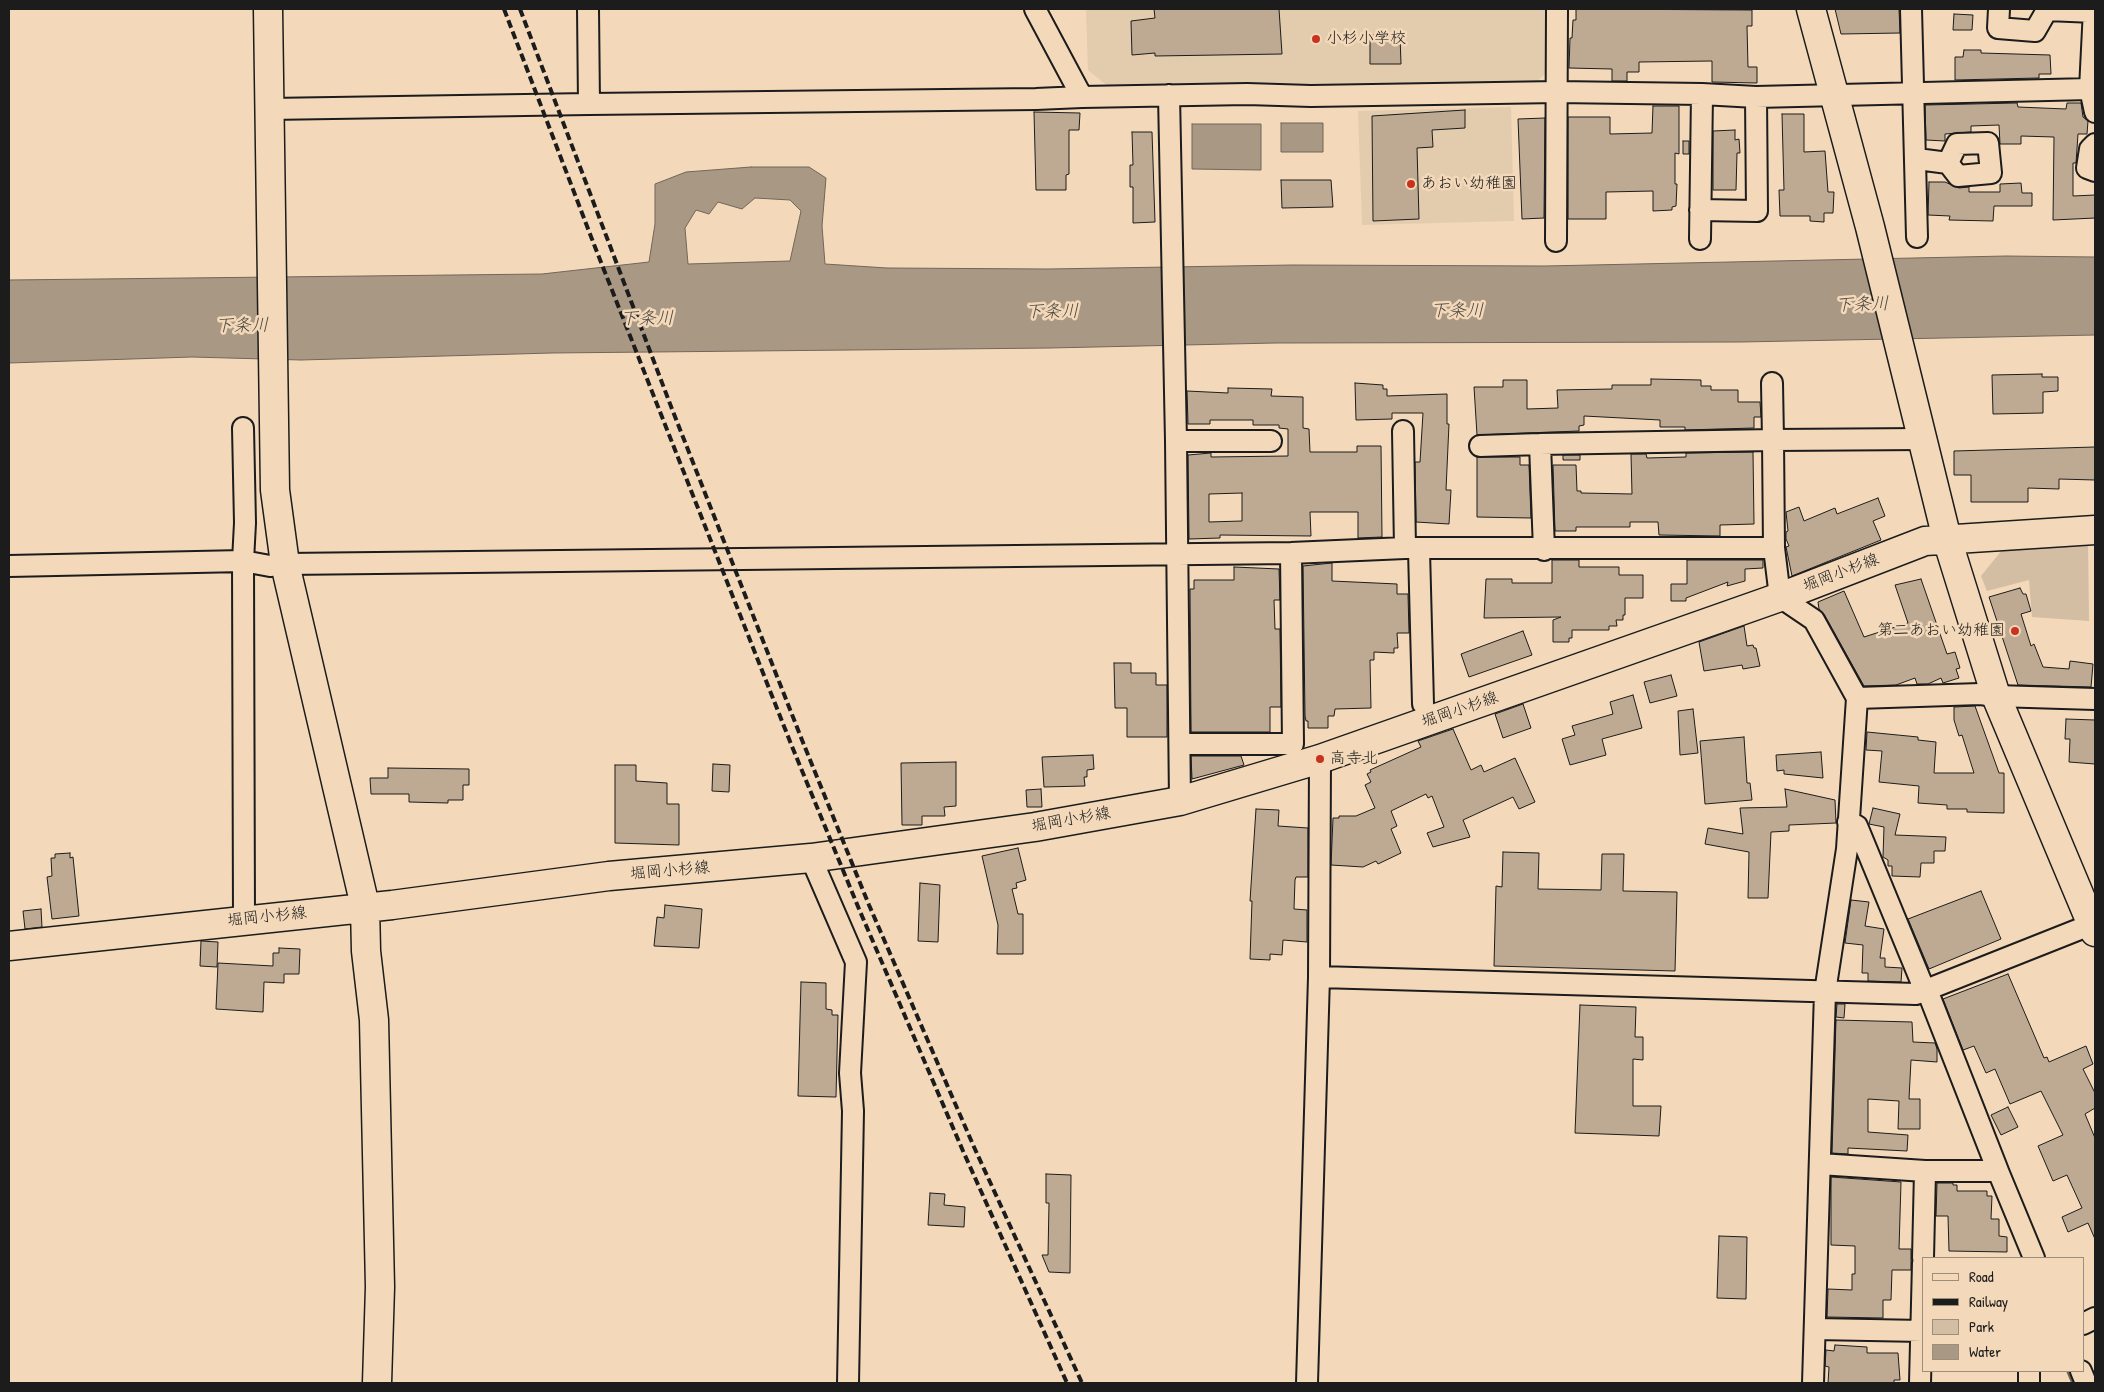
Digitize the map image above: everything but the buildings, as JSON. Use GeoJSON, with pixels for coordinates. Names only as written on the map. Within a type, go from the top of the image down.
{"type":"FeatureCollection","features":[{"type":"Feature","properties":{"kind":"street"},"geometry":{"type":"LineString","coordinates":[[268,9],[275,490],[285,564],[365,906],[366,952],[374,1020],[380,1287],[377,1383]]}},
{"type":"Feature","properties":{"kind":"street"},"geometry":{"type":"LineString","coordinates":[[588,9],[589,104]]}},
{"type":"Feature","properties":{"kind":"street"},"geometry":{"type":"LineString","coordinates":[[1035,9],[1082,97]]}},
{"type":"Feature","properties":{"kind":"street"},"geometry":{"type":"LineString","coordinates":[[1556,241],[1557,9]]}},
{"type":"Feature","properties":{"kind":"street"},"geometry":{"type":"LineString","coordinates":[[1320,977],[1916,994],[2094,927],[1996,696],[1948,539],[1870,226],[1811,9]]}},
{"type":"Feature","properties":{"kind":"street"},"geometry":{"type":"LineString","coordinates":[[1911,9],[1917,237]]}},
{"type":"Feature","properties":{"kind":"street"},"geometry":{"type":"LineString","coordinates":[[1999,9],[1998,28],[2035,31],[2046,10],[2094,10],[2093,89],[2095,112]]}},
{"type":"Feature","properties":{"kind":"street"},"geometry":{"type":"LineString","coordinates":[[269,109],[1036,99],[1168,95],[1311,96],[1557,92],[1702,94],[1756,97],[2093,89]]}},
{"type":"Feature","properties":{"kind":"street"},"geometry":{"type":"LineString","coordinates":[[1700,239],[1702,94]]}},
{"type":"Feature","properties":{"kind":"street"},"geometry":{"type":"LineString","coordinates":[[1168,95],[1176,441],[1180,801]]}},
{"type":"Feature","properties":{"kind":"street"},"geometry":{"type":"LineString","coordinates":[[1700,210],[1757,211],[1756,97]]}},
{"type":"Feature","properties":{"kind":"street"},"geometry":{"type":"LineString","coordinates":[[2095,144],[2090,149],[2087,168],[2095,171]]}},
{"type":"Feature","properties":{"kind":"street"},"geometry":{"type":"LineString","coordinates":[[1916,159],[1948,163]]}},
{"type":"Feature","properties":{"kind":"street"},"geometry":{"type":"LineString","coordinates":[[1772,383],[1774,548],[1780,597],[1814,620],[1857,698],[1847,849],[1825,992],[1813,1383]]}},
{"type":"Feature","properties":{"kind":"street"},"geometry":{"type":"LineString","coordinates":[[243,428],[245,522],[243,561],[244,920]]}},
{"type":"Feature","properties":{"kind":"street"},"geometry":{"type":"LineString","coordinates":[[1403,431],[1424,704]]}},
{"type":"Feature","properties":{"kind":"street"},"geometry":{"type":"LineString","coordinates":[[1480,446],[1922,439]]}},
{"type":"Feature","properties":{"kind":"street"},"geometry":{"type":"LineString","coordinates":[[1176,441],[1272,441]]}},
{"type":"Feature","properties":{"kind":"street"},"geometry":{"type":"LineString","coordinates":[[1540,444],[1544,550]]}},
{"type":"Feature","properties":{"kind":"street","name":"堀岡小杉線"},"geometry":{"type":"LineString","coordinates":[[9,946],[365,906],[609,876],[811,858],[1035,827],[1180,801],[1320,759],[1780,597],[1925,541],[2095,530]]}},
{"type":"Feature","properties":{"kind":"street"},"geometry":{"type":"LineString","coordinates":[[9,566],[243,561],[270,566],[285,564],[1291,553],[1412,549],[1774,548]]}},
{"type":"Feature","properties":{"kind":"street"},"geometry":{"type":"LineString","coordinates":[[1180,744],[1293,744],[1291,553]]}},
{"type":"Feature","properties":{"kind":"street"},"geometry":{"type":"LineString","coordinates":[[1857,698],[1980,694],[2095,699]]}},
{"type":"Feature","properties":{"kind":"street"},"geometry":{"type":"LineString","coordinates":[[1307,1383],[1320,977],[1320,759]]}},
{"type":"Feature","properties":{"kind":"street"},"geometry":{"type":"LineString","coordinates":[[1848,822],[1856,826],[1926,990],[2034,1257]]}},
{"type":"Feature","properties":{"kind":"street"},"geometry":{"type":"LineString","coordinates":[[811,858],[856,962],[850,1073],[853,1111],[848,1383]]}},
{"type":"Feature","properties":{"kind":"street"},"geometry":{"type":"LineString","coordinates":[[1820,1164],[1925,1171],[1998,1171]]}},
{"type":"Feature","properties":{"kind":"street"},"geometry":{"type":"LineString","coordinates":[[1923,1257],[1925,1171]]}},
{"type":"Feature","properties":{"kind":"street"},"geometry":{"type":"LineString","coordinates":[[1815,1329],[1922,1331],[1920,1383]]}},
{"type":"Feature","properties":{"kind":"shaded area","name":"小杉小学校"},"geometry":{"type":"Polygon","coordinates":[[[1086,9],[1545,9],[1547,72],[1535,83],[1110,88],[1088,70],[1086,9]]]}},
{"type":"Feature","properties":{"kind":"shaded area"},"geometry":{"type":"Polygon","coordinates":[[[1511,107],[1514,221],[1362,225],[1358,111],[1511,107]]]}},
{"type":"Feature","properties":{"kind":"green space"},"geometry":{"type":"Polygon","coordinates":[[[2088,545],[2089,621],[2032,617],[2029,580],[1987,591],[1981,576],[2002,550],[2088,545]]]}},
{"type":"Feature","properties":{"kind":"water"},"geometry":{"type":"Polygon","coordinates":[[[1281,123],[1323,123],[1323,152],[1281,152],[1281,123]]]}},
{"type":"Feature","properties":{"kind":"water"},"geometry":{"type":"Polygon","coordinates":[[[1192,124],[1261,124],[1261,170],[1192,169],[1192,124]]]}},
{"type":"Feature","properties":{"kind":"water","name":"下条川"},"geometry":{"type":"Polygon","coordinates":[[[751,167],[809,167],[826,178],[822,226],[825,264],[887,268],[1048,269],[1292,265],[1545,266],[2006,256],[2095,257],[2095,335],[1741,342],[1275,343],[1050,348],[552,353],[301,360],[192,357],[9,363],[9,280],[542,274],[649,262],[655,224],[655,184],[686,172],[751,167]],[[755,198],[742,209],[718,202],[709,214],[696,210],[685,228],[688,264],[790,261],[801,211],[790,200],[755,198]]]}},
{"type":"Feature","properties":{"kind":"waterway"},"geometry":{"type":"LineString","coordinates":[[2069,1372],[2074,1383]]}},
{"type":"Feature","properties":{"kind":"railway"},"geometry":{"type":"LineString","coordinates":[[504,9],[595,247],[791,744],[859,909],[963,1151],[1067,1383]]}},
{"type":"Feature","properties":{"kind":"railway"},"geometry":{"type":"LineString","coordinates":[[520,9],[672,409],[869,905],[974,1147],[1082,1383]]}},
{"type":"Feature","properties":{"kind":"place","name":"小杉小学校"},"geometry":{"type":"Point","coordinates":[1316,39]}},
{"type":"Feature","properties":{"kind":"place","name":"あおい幼稚園"},"geometry":{"type":"Point","coordinates":[1411,184]}},
{"type":"Feature","properties":{"kind":"place","name":"第二あおい幼稚園"},"geometry":{"type":"Point","coordinates":[2015,631]}},
{"type":"Feature","properties":{"kind":"place","name":"高寺北"},"geometry":{"type":"Point","coordinates":[1320,759]}}]}
